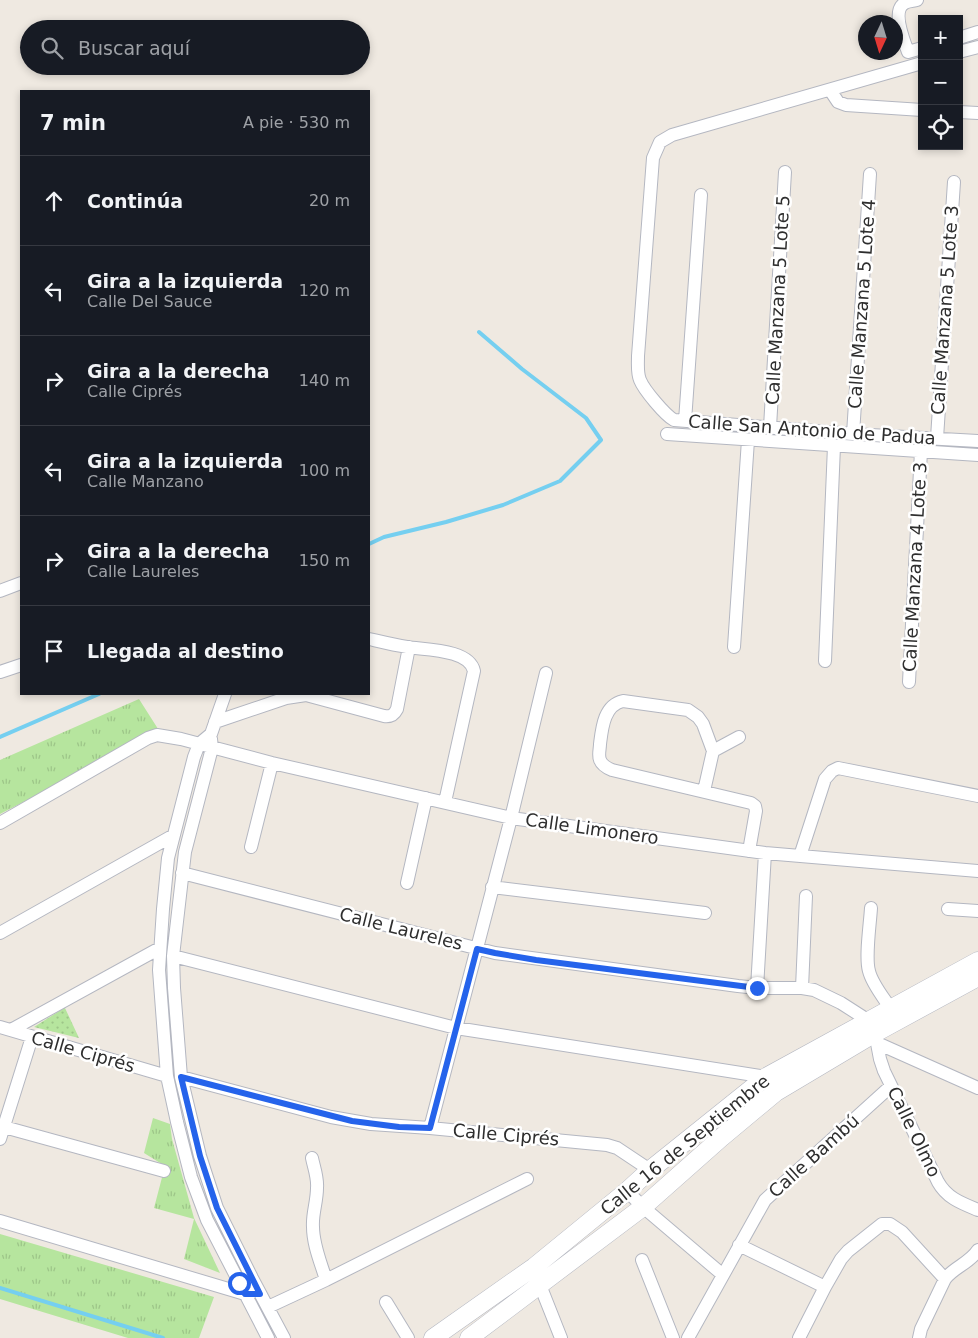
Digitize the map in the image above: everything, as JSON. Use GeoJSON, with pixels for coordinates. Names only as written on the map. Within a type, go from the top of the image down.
{"type":"FeatureCollection","features":[{"type":"Feature","properties":{"kind":"main road","name":"Calle 16 de Septiembre"},"geometry":{"type":"LineString","coordinates":[[433,1338],[534,1267],[650,1170],[766,1077],[874,1032],[891,1009],[978,961]]}},
{"type":"Feature","properties":{"kind":"main road","name":"Calle 16 de Septiembre"},"geometry":{"type":"LineString","coordinates":[[468,1338],[540,1286],[643,1207],[776,1092],[874,1032],[978,977]]}},
{"type":"Feature","properties":{"kind":"street"},"geometry":{"type":"LineString","coordinates":[[917,0],[905,3],[898,10],[898,18],[908,52],[918,49]]}},
{"type":"Feature","properties":{"kind":"street"},"geometry":{"type":"LineString","coordinates":[[963,37],[978,32]]}},
{"type":"Feature","properties":{"kind":"street"},"geometry":{"type":"LineString","coordinates":[[963,51],[978,47]]}},
{"type":"Feature","properties":{"kind":"street","name":"Calle San Antonio de Padua"},"geometry":{"type":"LineString","coordinates":[[918,64],[672,135],[660,142],[653,158],[638,356],[639,373],[642,385],[669,418],[674,420],[853,434],[978,441]]}},
{"type":"Feature","properties":{"kind":"street"},"geometry":{"type":"LineString","coordinates":[[830,90],[838,102],[846,105],[918,110]]}},
{"type":"Feature","properties":{"kind":"street"},"geometry":{"type":"LineString","coordinates":[[963,112],[978,113]]}},
{"type":"Feature","properties":{"kind":"street","name":"Calle Manzana 5 Lote 5"},"geometry":{"type":"LineString","coordinates":[[770,427],[785,172]]}},
{"type":"Feature","properties":{"kind":"street","name":"Calle Manzana 5 Lote 4"},"geometry":{"type":"LineString","coordinates":[[853,434],[870,174]]}},
{"type":"Feature","properties":{"kind":"street","name":"Calle Manzana 5 Lote 3"},"geometry":{"type":"LineString","coordinates":[[937,438],[954,182]]}},
{"type":"Feature","properties":{"kind":"street"},"geometry":{"type":"LineString","coordinates":[[686,421],[701,195]]}},
{"type":"Feature","properties":{"kind":"street","name":"Calle San Antonio de Padua"},"geometry":{"type":"LineString","coordinates":[[667,434],[978,455]]}},
{"type":"Feature","properties":{"kind":"street"},"geometry":{"type":"LineString","coordinates":[[734,647],[748,440]]}},
{"type":"Feature","properties":{"kind":"street"},"geometry":{"type":"LineString","coordinates":[[825,661],[834,446]]}},
{"type":"Feature","properties":{"kind":"street","name":"Calle Manzana 4 Lote 3"},"geometry":{"type":"LineString","coordinates":[[909,682],[921,451]]}},
{"type":"Feature","properties":{"kind":"street"},"geometry":{"type":"LineString","coordinates":[[0,591],[20,583]]}},
{"type":"Feature","properties":{"kind":"street"},"geometry":{"type":"LineString","coordinates":[[370,639],[442,651],[467,660],[473,667],[474,671],[445,802]]}},
{"type":"Feature","properties":{"kind":"street"},"geometry":{"type":"LineString","coordinates":[[268,1338],[212,1232],[201,1205],[191,1177],[167,1076],[159,970],[168,858],[194,757],[199,744],[213,728],[286,698],[306,696],[390,717],[396,709],[409,647]]}},
{"type":"Feature","properties":{"kind":"street"},"geometry":{"type":"LineString","coordinates":[[0,672],[20,665]]}},
{"type":"Feature","properties":{"kind":"street"},"geometry":{"type":"LineString","coordinates":[[430,1128],[511,818],[546,673]]}},
{"type":"Feature","properties":{"kind":"street"},"geometry":{"type":"LineString","coordinates":[[225,695],[213,728],[212,748],[187,842],[182,873],[173,956],[181,1077],[200,1156],[217,1208],[284,1338]]}},
{"type":"Feature","properties":{"kind":"street"},"geometry":{"type":"LineString","coordinates":[[704,791],[713,751],[703,724],[698,717],[688,710],[623,701],[610,710],[604,720],[601,732],[599,756],[600,761],[606,768],[751,803],[755,806],[756,811],[750,851]]}},
{"type":"Feature","properties":{"kind":"street","name":"Calle Limonero"},"geometry":{"type":"LineString","coordinates":[[0,823],[148,738],[157,735],[181,739],[272,763],[511,818],[765,853],[978,871]]}},
{"type":"Feature","properties":{"kind":"street"},"geometry":{"type":"LineString","coordinates":[[713,751],[739,736]]}},
{"type":"Feature","properties":{"kind":"street"},"geometry":{"type":"LineString","coordinates":[[251,847],[272,763]]}},
{"type":"Feature","properties":{"kind":"street"},"geometry":{"type":"LineString","coordinates":[[800,856],[825,779],[832,770],[844,769],[978,796]]}},
{"type":"Feature","properties":{"kind":"street"},"geometry":{"type":"LineString","coordinates":[[407,883],[426,798]]}},
{"type":"Feature","properties":{"kind":"street"},"geometry":{"type":"LineString","coordinates":[[0,933],[174,835]]}},
{"type":"Feature","properties":{"kind":"street"},"geometry":{"type":"LineString","coordinates":[[757,988],[765,853]]}},
{"type":"Feature","properties":{"kind":"street","name":"Calle Laureles"},"geometry":{"type":"LineString","coordinates":[[182,873],[495,953],[536,960],[757,988],[802,988],[814,990],[841,1002],[874,1032],[978,1088]]}},
{"type":"Feature","properties":{"kind":"street"},"geometry":{"type":"LineString","coordinates":[[492,888],[705,912]]}},
{"type":"Feature","properties":{"kind":"street"},"geometry":{"type":"LineString","coordinates":[[802,988],[806,896]]}},
{"type":"Feature","properties":{"kind":"street"},"geometry":{"type":"LineString","coordinates":[[871,908],[868,971],[891,1009]]}},
{"type":"Feature","properties":{"kind":"street"},"geometry":{"type":"LineString","coordinates":[[948,909],[978,911]]}},
{"type":"Feature","properties":{"kind":"street"},"geometry":{"type":"LineString","coordinates":[[6,1029],[160,948]]}},
{"type":"Feature","properties":{"kind":"street"},"geometry":{"type":"LineString","coordinates":[[173,956],[456,1028],[766,1077]]}},
{"type":"Feature","properties":{"kind":"street","name":"Calle Ciprés"},"geometry":{"type":"LineString","coordinates":[[6,1029],[167,1076]]}},
{"type":"Feature","properties":{"kind":"street","name":"Calle Olmo"},"geometry":{"type":"LineString","coordinates":[[874,1032],[880,1060],[891,1086],[942,1189],[953,1199],[978,1210]]}},
{"type":"Feature","properties":{"kind":"street"},"geometry":{"type":"LineString","coordinates":[[0,1139],[32,1037]]}},
{"type":"Feature","properties":{"kind":"street","name":"Calle Ciprés"},"geometry":{"type":"LineString","coordinates":[[181,1077],[345,1120],[380,1125],[607,1145],[629,1155],[650,1170]]}},
{"type":"Feature","properties":{"kind":"street","name":"Calle Bambú"},"geometry":{"type":"LineString","coordinates":[[688,1338],[765,1200],[891,1086]]}},
{"type":"Feature","properties":{"kind":"street"},"geometry":{"type":"LineString","coordinates":[[4,1126],[164,1171]]}},
{"type":"Feature","properties":{"kind":"street"},"geometry":{"type":"LineString","coordinates":[[312,1158],[318,1190],[313,1218],[314,1240],[326,1280]]}},
{"type":"Feature","properties":{"kind":"street"},"geometry":{"type":"LineString","coordinates":[[268,1308],[526,1179]]}},
{"type":"Feature","properties":{"kind":"street"},"geometry":{"type":"LineString","coordinates":[[627,1191],[643,1207],[723,1275]]}},
{"type":"Feature","properties":{"kind":"street"},"geometry":{"type":"LineString","coordinates":[[0,1222],[245,1294],[260,1294]]}},
{"type":"Feature","properties":{"kind":"street"},"geometry":{"type":"LineString","coordinates":[[798,1338],[841,1259],[848,1251],[882,1224],[890,1224],[902,1232],[945,1279]]}},
{"type":"Feature","properties":{"kind":"street"},"geometry":{"type":"LineString","coordinates":[[739,1245],[825,1287]]}},
{"type":"Feature","properties":{"kind":"street"},"geometry":{"type":"LineString","coordinates":[[919,1338],[921,1329],[945,1279],[950,1273],[974,1256],[978,1250]]}},
{"type":"Feature","properties":{"kind":"street"},"geometry":{"type":"LineString","coordinates":[[642,1260],[673,1338]]}},
{"type":"Feature","properties":{"kind":"street"},"geometry":{"type":"LineString","coordinates":[[540,1286],[561,1338]]}},
{"type":"Feature","properties":{"kind":"street"},"geometry":{"type":"LineString","coordinates":[[386,1302],[408,1338]]}},
{"type":"Feature","properties":{"kind":"green space"},"geometry":{"type":"Polygon","coordinates":[[[139,699],[160,732],[0,814],[0,760],[139,699]]]}},
{"type":"Feature","properties":{"kind":"green space"},"geometry":{"type":"Polygon","coordinates":[[[64,1008],[79,1038],[34,1027],[64,1008]]]}},
{"type":"Feature","properties":{"kind":"green space"},"geometry":{"type":"Polygon","coordinates":[[[153,1118],[170,1124],[172,1139],[194,1218],[220,1273],[184,1259],[194,1219],[154,1208],[165,1166],[144,1153],[153,1118]]]}},
{"type":"Feature","properties":{"kind":"green space"},"geometry":{"type":"Polygon","coordinates":[[[0,1234],[214,1297],[199,1338],[128,1338],[0,1299],[0,1234]]]}},
{"type":"Feature","properties":{"kind":"waterway"},"geometry":{"type":"LineString","coordinates":[[370,544],[384,537],[446,522],[503,505],[560,481],[601,440],[586,418],[522,369],[479,332]]}},
{"type":"Feature","properties":{"kind":"waterway"},"geometry":{"type":"LineString","coordinates":[[0,737],[97,695]]}},
{"type":"Feature","properties":{"kind":"waterway"},"geometry":{"type":"LineString","coordinates":[[0,1288],[163,1338]]}},
{"type":"Feature","properties":{"kind":"route"},"geometry":{"type":"LineString","coordinates":[[239,1283],[245,1294],[260,1294],[217,1208],[208,1184],[181,1077],[331,1117],[371,1124],[430,1128],[477,949],[536,960],[757,988]]}}]}
